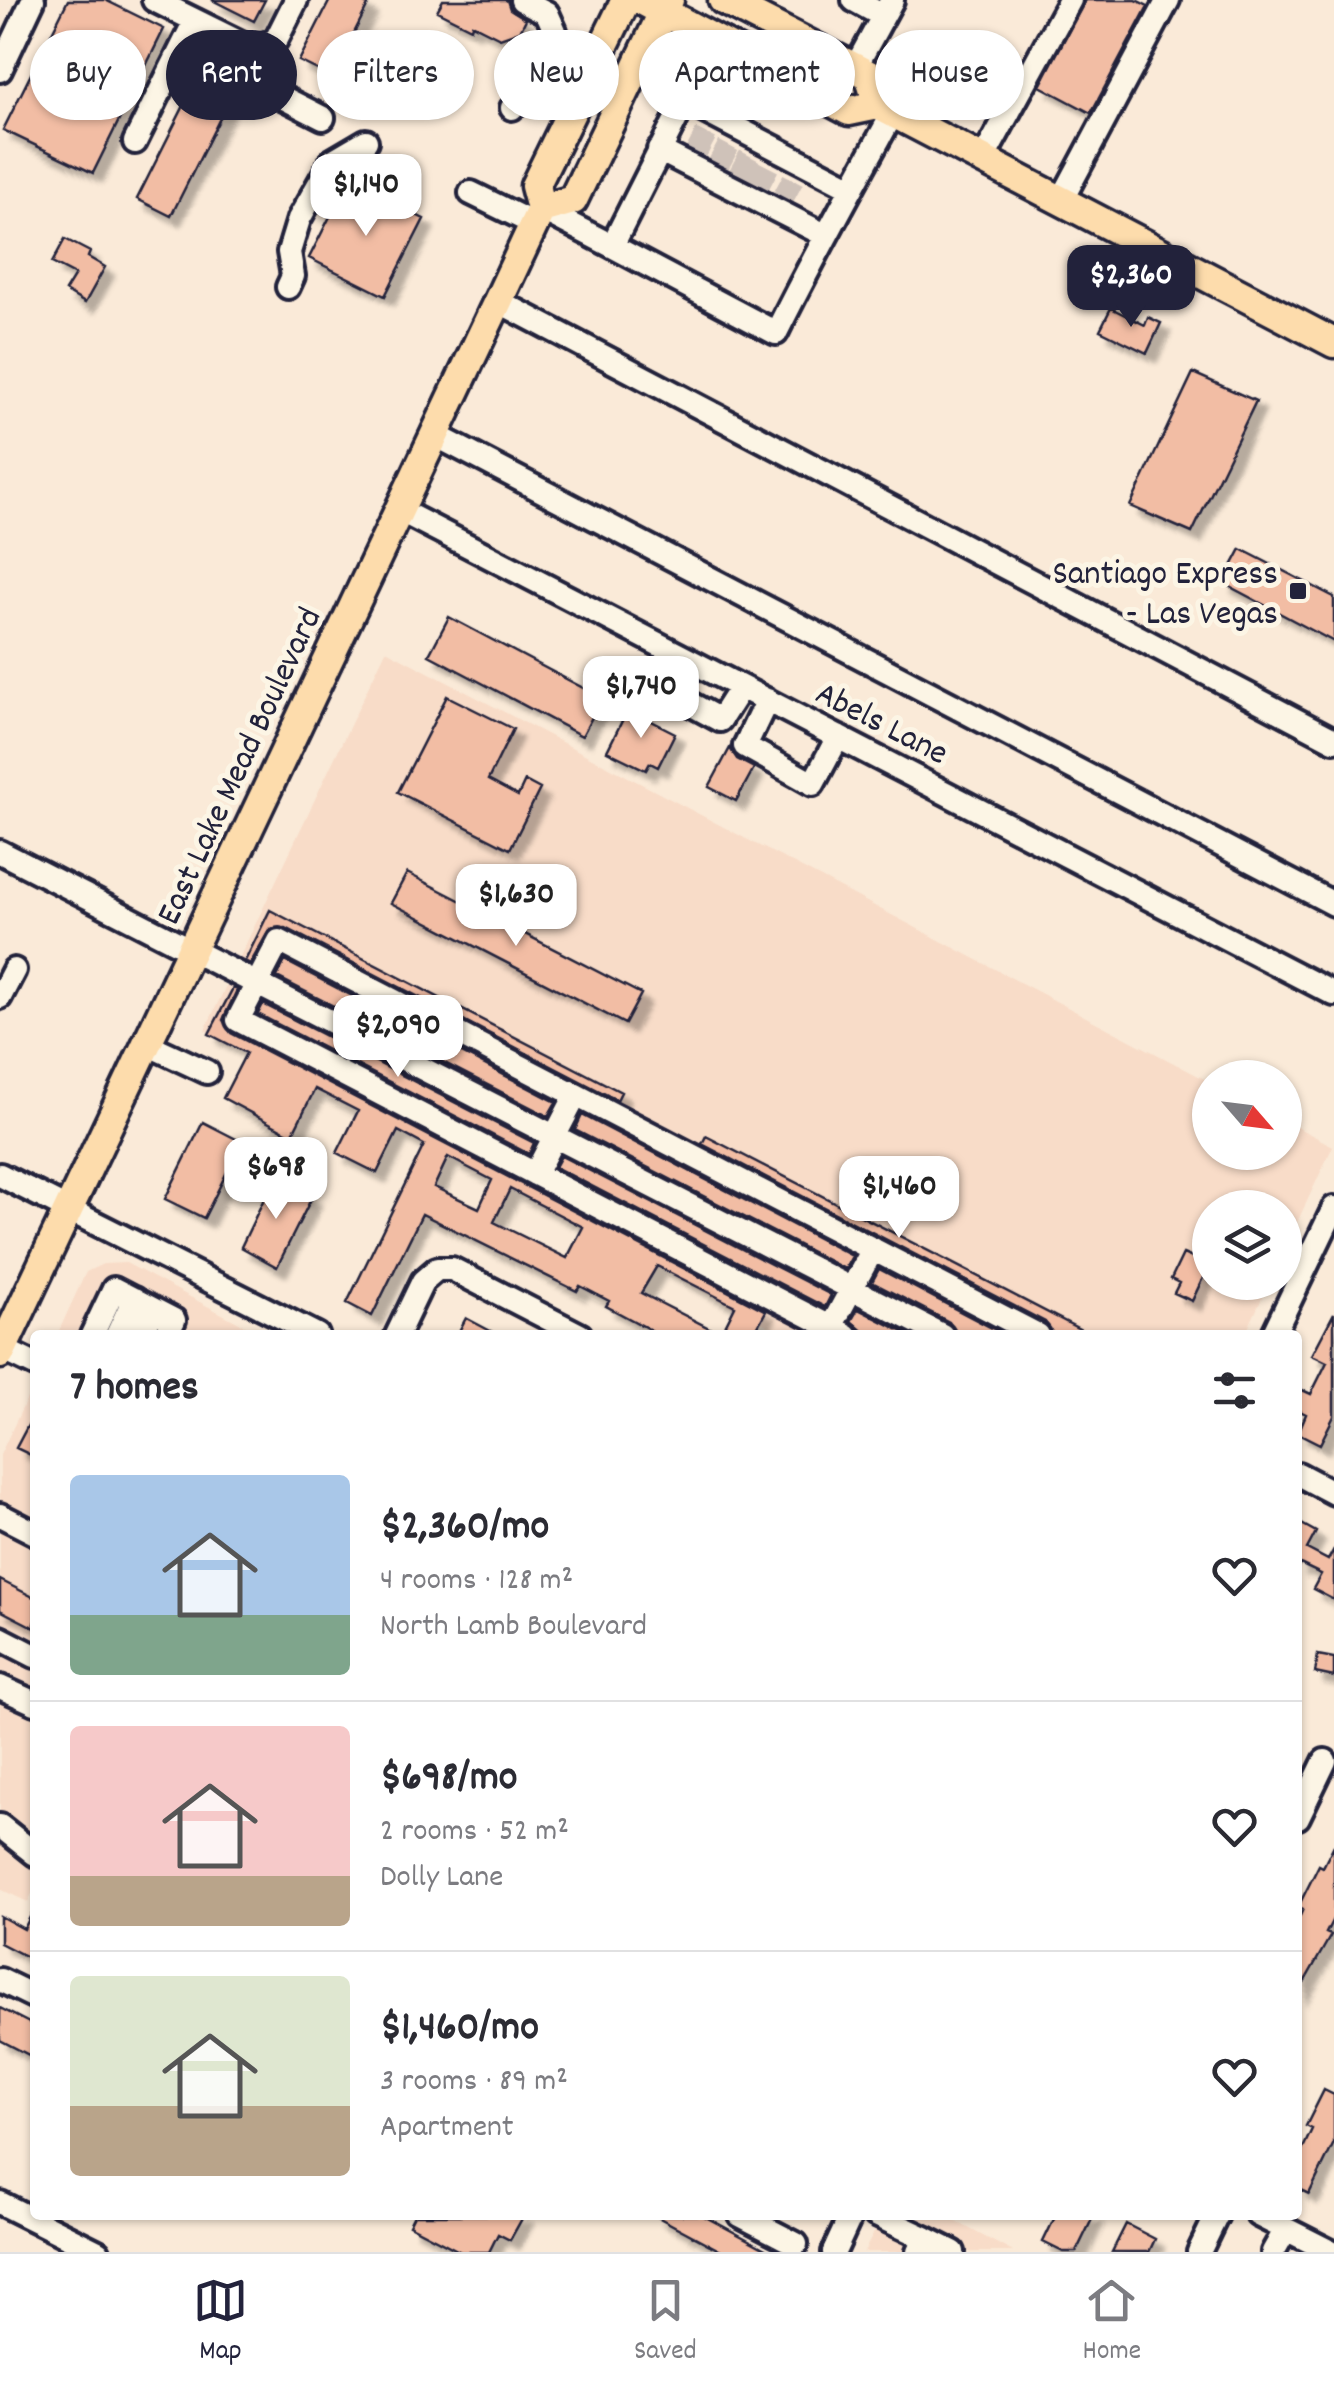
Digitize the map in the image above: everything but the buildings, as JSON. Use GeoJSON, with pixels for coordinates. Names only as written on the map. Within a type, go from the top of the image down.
{"type":"FeatureCollection","features":[{"type":"Feature","properties":{"kind":"main road","name":"East Lake Mead Boulevard"},"geometry":{"type":"LineString","coordinates":[[1,1351],[498,302],[537,216],[535,186],[626,0]]}},
{"type":"Feature","properties":{"kind":"main road"},"geometry":{"type":"LineString","coordinates":[[723,0],[781,30]]}},
{"type":"Feature","properties":{"kind":"main road"},"geometry":{"type":"LineString","coordinates":[[537,216],[573,200],[658,4],[850,112],[875,110]]}},
{"type":"Feature","properties":{"kind":"main road"},"geometry":{"type":"LineString","coordinates":[[855,68],[869,75],[875,88]]}},
{"type":"Feature","properties":{"kind":"main road"},"geometry":{"type":"LineString","coordinates":[[906,120],[1334,343]]}},
{"type":"Feature","properties":{"kind":"street"},"geometry":{"type":"LineString","coordinates":[[0,70],[33,0]]}},
{"type":"Feature","properties":{"kind":"street"},"geometry":{"type":"LineString","coordinates":[[154,0],[213,30]]}},
{"type":"Feature","properties":{"kind":"street"},"geometry":{"type":"LineString","coordinates":[[281,30],[296,0]]}},
{"type":"Feature","properties":{"kind":"street"},"geometry":{"type":"LineString","coordinates":[[522,0],[547,13],[555,30]]}},
{"type":"Feature","properties":{"kind":"street"},"geometry":{"type":"LineString","coordinates":[[854,0],[887,8],[855,68]]}},
{"type":"Feature","properties":{"kind":"street"},"geometry":{"type":"LineString","coordinates":[[982,161],[1070,0]]}},
{"type":"Feature","properties":{"kind":"street"},"geometry":{"type":"LineString","coordinates":[[1061,201],[1168,0]]}},
{"type":"Feature","properties":{"kind":"street"},"geometry":{"type":"LineString","coordinates":[[135,142],[195,21]]}},
{"type":"Feature","properties":{"kind":"street"},"geometry":{"type":"LineString","coordinates":[[612,246],[685,102],[702,142],[788,187],[852,188]]}},
{"type":"Feature","properties":{"kind":"street"},"geometry":{"type":"LineString","coordinates":[[471,192],[612,246],[776,333],[852,188],[880,120]]}},
{"type":"Feature","properties":{"kind":"street"},"geometry":{"type":"LineString","coordinates":[[288,287],[294,276],[289,252],[299,219],[332,161],[366,141]]}},
{"type":"Feature","properties":{"kind":"street"},"geometry":{"type":"LineString","coordinates":[[659,150],[702,142],[788,187],[826,234]]}},
{"type":"Feature","properties":{"kind":"street"},"geometry":{"type":"LineString","coordinates":[[498,302],[1334,740]]}},
{"type":"Feature","properties":{"kind":"street"},"geometry":{"type":"LineString","coordinates":[[435,435],[1334,904]]}},
{"type":"Feature","properties":{"kind":"street","name":"Abels Lane"},"geometry":{"type":"LineString","coordinates":[[399,510],[1334,994]]}},
{"type":"Feature","properties":{"kind":"street"},"geometry":{"type":"LineString","coordinates":[[641,678],[720,720],[740,686]]}},
{"type":"Feature","properties":{"kind":"street"},"geometry":{"type":"LineString","coordinates":[[767,700],[745,746],[813,784],[838,737]]}},
{"type":"Feature","properties":{"kind":"street"},"geometry":{"type":"LineString","coordinates":[[0,852],[932,1330]]}},
{"type":"Feature","properties":{"kind":"street"},"geometry":{"type":"LineString","coordinates":[[836,1330],[238,1020],[280,941],[1028,1330]]}},
{"type":"Feature","properties":{"kind":"street"},"geometry":{"type":"LineString","coordinates":[[0,997],[14,970]]}},
{"type":"Feature","properties":{"kind":"street"},"geometry":{"type":"LineString","coordinates":[[147,1044],[207,1072]]}},
{"type":"Feature","properties":{"kind":"street"},"geometry":{"type":"LineString","coordinates":[[535,1174],[576,1095]]}},
{"type":"Feature","properties":{"kind":"street"},"geometry":{"type":"LineString","coordinates":[[0,1175],[307,1330]]}},
{"type":"Feature","properties":{"kind":"street"},"geometry":{"type":"LineString","coordinates":[[1276,1330],[1326,1243],[1334,1208]]}},
{"type":"Feature","properties":{"kind":"street"},"geometry":{"type":"LineString","coordinates":[[838,1330],[852,1288],[873,1250]]}},
{"type":"Feature","properties":{"kind":"street"},"geometry":{"type":"LineString","coordinates":[[399,1330],[423,1281],[437,1269],[452,1269],[570,1330]]}},
{"type":"Feature","properties":{"kind":"street"},"geometry":{"type":"LineString","coordinates":[[94,1330],[114,1289],[174,1320],[169,1330]]}},
{"type":"Feature","properties":{"kind":"street"},"geometry":{"type":"LineString","coordinates":[[121,1330],[144,1304]]}},
{"type":"Feature","properties":{"kind":"street"},"geometry":{"type":"LineString","coordinates":[[141,1330],[144,1304]]}},
{"type":"Feature","properties":{"kind":"street"},"geometry":{"type":"LineString","coordinates":[[1,1351],[30,1363]]}},
{"type":"Feature","properties":{"kind":"street"},"geometry":{"type":"LineString","coordinates":[[1302,1476],[1334,1493]]}},
{"type":"Feature","properties":{"kind":"street"},"geometry":{"type":"LineString","coordinates":[[0,1515],[30,1530]]}},
{"type":"Feature","properties":{"kind":"street"},"geometry":{"type":"LineString","coordinates":[[0,1638],[30,1653]]}},
{"type":"Feature","properties":{"kind":"street"},"geometry":{"type":"LineString","coordinates":[[1,1689],[30,1702]]}},
{"type":"Feature","properties":{"kind":"street"},"geometry":{"type":"LineString","coordinates":[[1302,1808],[1325,1761]]}},
{"type":"Feature","properties":{"kind":"street"},"geometry":{"type":"LineString","coordinates":[[0,1826],[30,1850]]}},
{"type":"Feature","properties":{"kind":"street"},"geometry":{"type":"LineString","coordinates":[[0,1980],[30,1995]]}},
{"type":"Feature","properties":{"kind":"street"},"geometry":{"type":"LineString","coordinates":[[0,2204],[30,2219]]}},
{"type":"Feature","properties":{"kind":"street"},"geometry":{"type":"LineString","coordinates":[[33,2220],[98,2252]]}},
{"type":"Feature","properties":{"kind":"street"},"geometry":{"type":"LineString","coordinates":[[750,2220],[796,2244]]}},
{"type":"Feature","properties":{"kind":"street"},"geometry":{"type":"LineString","coordinates":[[834,2252],[850,2220]]}},
{"type":"Feature","properties":{"kind":"street"},"geometry":{"type":"LineString","coordinates":[[884,2220],[921,2245],[953,2252]]}},
{"type":"Feature","properties":{"kind":"street"},"geometry":{"type":"LineString","coordinates":[[1199,2252],[1215,2220]]}},
{"type":"Feature","properties":{"kind":"street"},"geometry":{"type":"LineString","coordinates":[[1268,2220],[1333,2251]]}},
{"type":"Feature","properties":{"kind":"street"},"geometry":{"type":"LineString","coordinates":[[1273,2252],[1286,2229]]}},
{"type":"Feature","properties":{"kind":"shaded area"},"geometry":{"type":"Polygon","coordinates":[[[386,650],[1192,1073],[1192,1170],[1302,1170],[1302,1130],[1333,1146],[1302,1212],[1302,1190],[1192,1190],[1192,1300],[1261,1300],[1247,1330],[776,1330],[205,1030],[386,650]]]}},
{"type":"Feature","properties":{"kind":"shaded area"},"geometry":{"type":"Polygon","coordinates":[[[126,1263],[253,1330],[59,1330],[86,1272],[103,1264],[126,1263]]]}},
{"type":"Feature","properties":{"kind":"shaded area"},"geometry":{"type":"Polygon","coordinates":[[[30,1392],[28,1902],[0,1889],[0,1455],[30,1392]]]}},
{"type":"Feature","properties":{"kind":"shaded area"},"geometry":{"type":"Polygon","coordinates":[[[880,2220],[953,2220],[1013,2252],[864,2252],[880,2220]]]}},
{"type":"Feature","properties":{"kind":"tunnel"},"geometry":{"type":"LineString","coordinates":[[696,153],[707,132]]}},
{"type":"Feature","properties":{"kind":"tunnel"},"geometry":{"type":"LineString","coordinates":[[718,165],[730,143]]}},
{"type":"Feature","properties":{"kind":"tunnel"},"geometry":{"type":"LineString","coordinates":[[739,175],[750,155]]}},
{"type":"Feature","properties":{"kind":"tunnel"},"geometry":{"type":"LineString","coordinates":[[758,186],[769,165]]}},
{"type":"Feature","properties":{"kind":"tunnel"},"geometry":{"type":"LineString","coordinates":[[783,198],[793,179]]}},
{"type":"Feature","properties":{"kind":"place","name":"Santiago Express - Las Vegas"},"geometry":{"type":"Point","coordinates":[1298,591]}}]}
